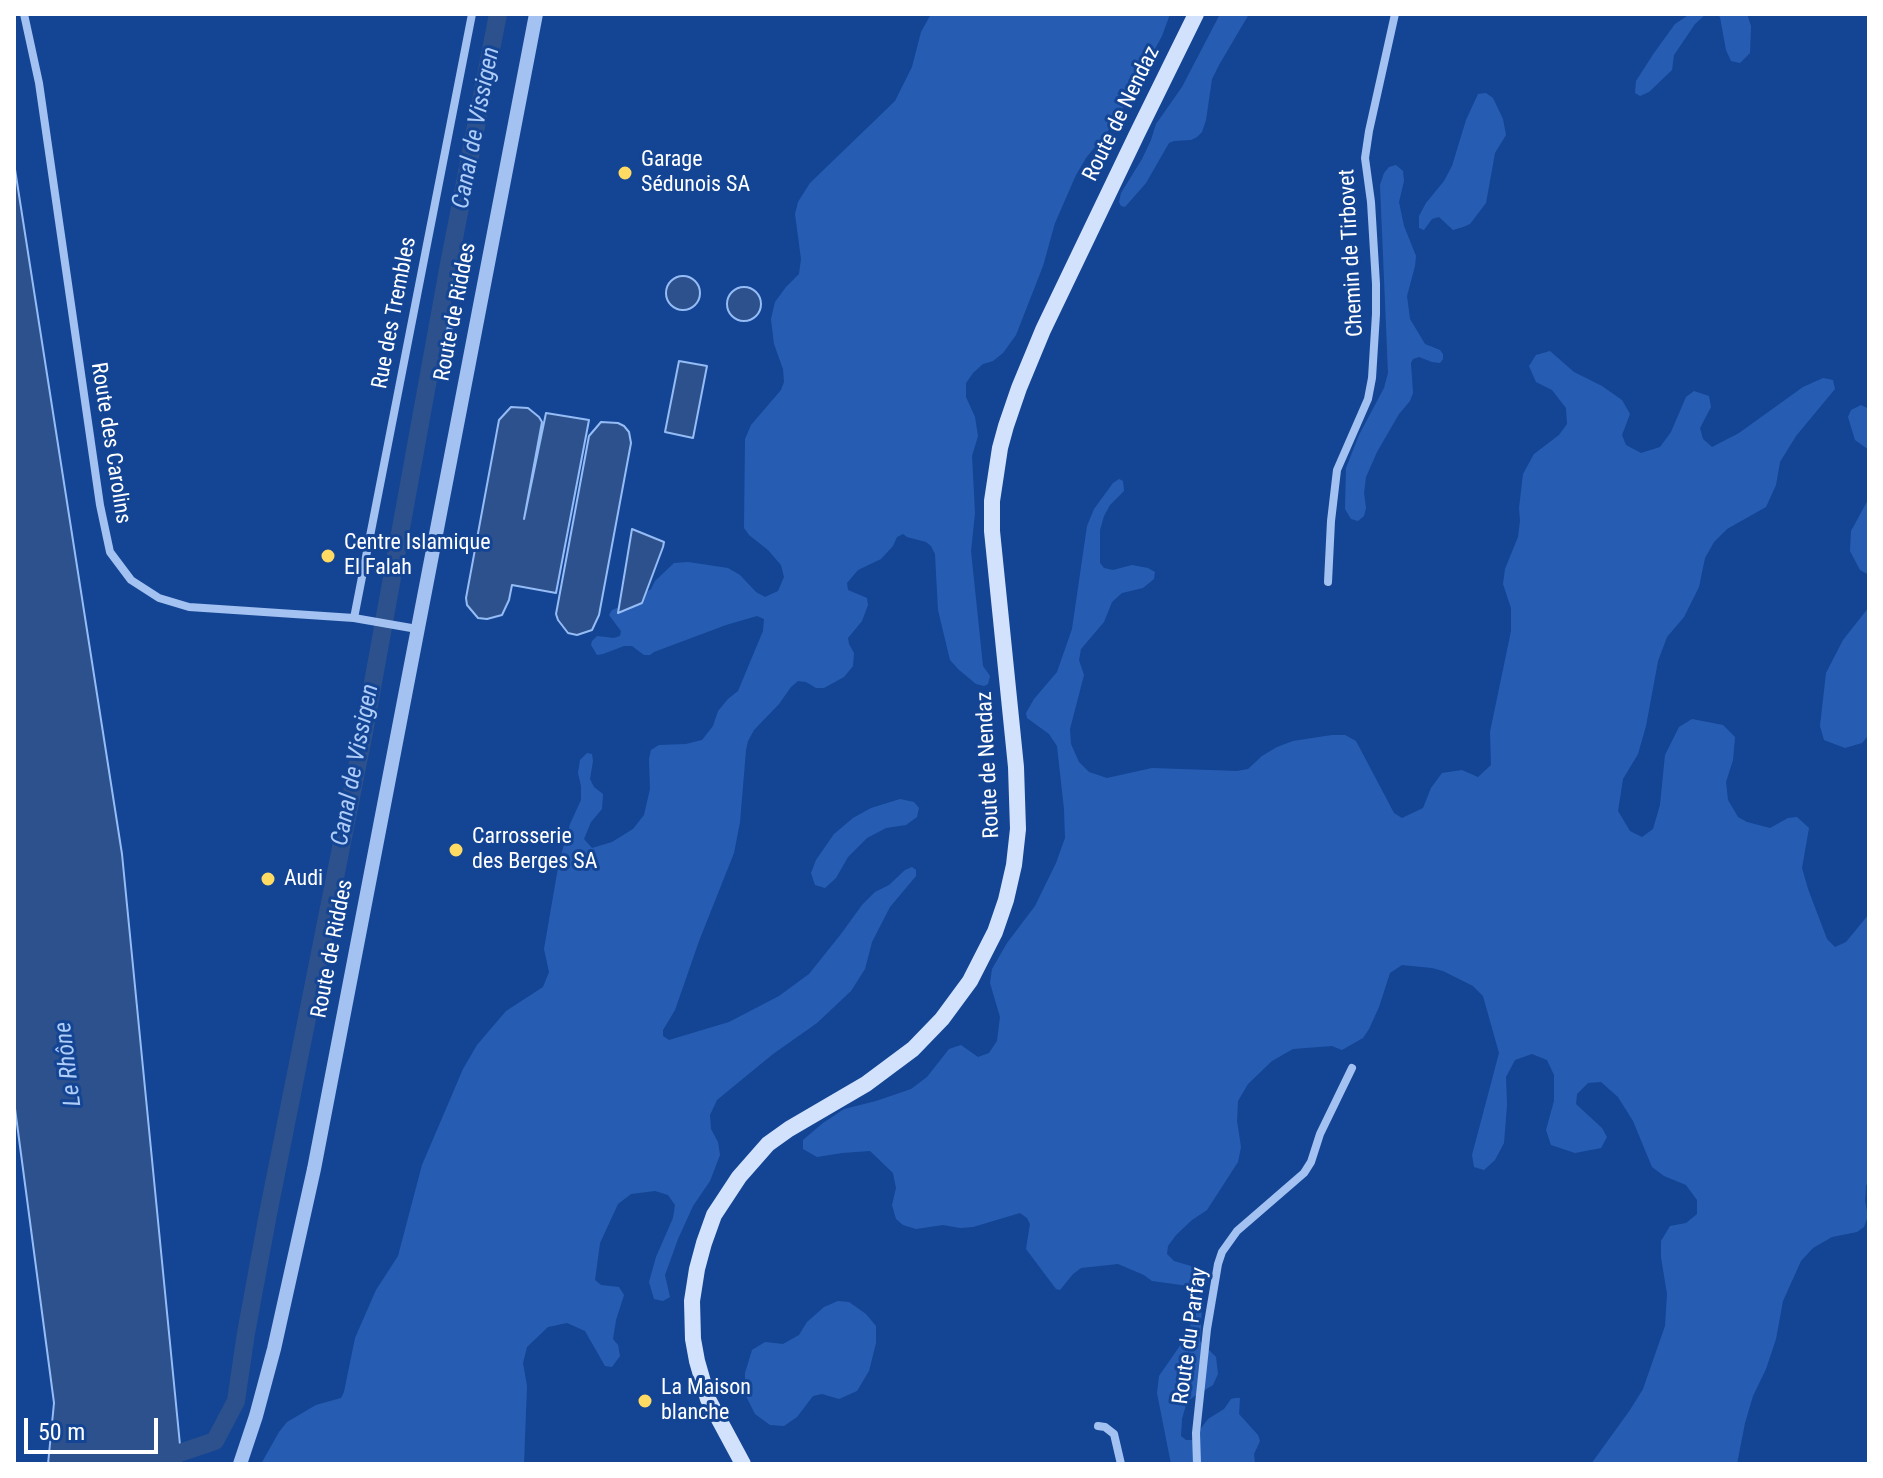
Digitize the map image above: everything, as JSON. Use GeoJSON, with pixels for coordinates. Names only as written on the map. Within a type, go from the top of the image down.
{"type":"FeatureCollection","features":[{"type":"Feature","properties":{"kind":"main road","name":"Route de Nendaz"},"geometry":{"type":"LineString","coordinates":[[743,1464],[708,1399],[695,1350],[692,1301],[704,1243],[714,1215],[739,1177],[768,1144],[866,1084],[913,1049],[942,1019],[970,981],[995,932],[1009,888],[1018,829],[1016,767],[992,531],[992,501],[1000,448],[1019,388],[1043,330],[1196,14]]}},
{"type":"Feature","properties":{"kind":"street","name":"Route des Carolins"},"geometry":{"type":"LineString","coordinates":[[24,14],[39,83],[100,505],[110,552],[131,580],[159,598],[189,607],[354,618],[417,629]]}},
{"type":"Feature","properties":{"kind":"street","name":"Rue des Trembles"},"geometry":{"type":"LineString","coordinates":[[354,618],[472,14]]}},
{"type":"Feature","properties":{"kind":"street","name":"Route de Riddes"},"geometry":{"type":"LineString","coordinates":[[240,1464],[274,1349],[314,1169],[536,14]]}},
{"type":"Feature","properties":{"kind":"street","name":"Chemin de Tirbovet"},"geometry":{"type":"LineString","coordinates":[[1328,582],[1337,470],[1368,399],[1372,378],[1376,284],[1365,158],[1395,14]]}},
{"type":"Feature","properties":{"kind":"street","name":"Route du Parfay"},"geometry":{"type":"LineString","coordinates":[[1197,1464],[1196,1433],[1207,1329],[1222,1252],[1237,1231],[1304,1173],[1352,1068]]}},
{"type":"Feature","properties":{"kind":"street"},"geometry":{"type":"LineString","coordinates":[[1098,1426],[1114,1434],[1121,1464]]}},
{"type":"Feature","properties":{"kind":"shaded area"},"geometry":{"type":"Polygon","coordinates":[[[931,14],[1170,14],[1162,36],[1115,122],[1076,175],[1055,223],[1043,266],[1016,335],[1003,353],[983,364],[966,383],[966,397],[975,417],[978,436],[972,456],[975,513],[971,551],[983,666],[990,676],[988,684],[976,684],[950,660],[938,610],[935,554],[931,546],[903,534],[897,537],[881,559],[858,570],[847,583],[848,590],[867,598],[868,605],[862,621],[848,638],[854,653],[853,666],[844,677],[824,688],[798,681],[754,730],[748,741],[734,853],[663,1036],[669,1040],[729,1022],[779,996],[809,974],[875,892],[912,867],[916,870],[916,876],[890,907],[872,942],[865,969],[851,991],[817,1023],[717,1100],[710,1115],[711,1129],[720,1155],[710,1181],[693,1206],[678,1239],[665,1275],[670,1297],[663,1301],[654,1299],[649,1282],[675,1205],[668,1195],[655,1191],[631,1194],[618,1204],[600,1243],[595,1280],[601,1285],[619,1287],[624,1295],[613,1339],[620,1356],[612,1367],[605,1366],[585,1331],[567,1323],[548,1327],[527,1347],[523,1363],[527,1386],[524,1464],[261,1464],[287,1422],[316,1405],[341,1398],[355,1338],[376,1290],[398,1256],[422,1165],[463,1069],[477,1045],[506,1011],[543,987],[549,972],[544,949],[559,862],[581,800],[580,760],[587,753],[592,754],[590,779],[603,794],[602,809],[591,822],[584,839],[592,848],[612,842],[633,829],[644,815],[650,789],[651,750],[659,745],[702,740],[713,726],[718,711],[738,691],[763,631],[764,619],[757,616],[650,655],[644,655],[632,646],[624,646],[597,655],[592,641],[597,636],[620,636],[621,631],[609,615],[612,610],[651,589],[674,563],[728,568],[765,597],[778,591],[784,577],[781,565],[744,528],[745,439],[751,425],[781,390],[784,382],[771,319],[775,302],[799,274],[801,259],[795,214],[798,202],[810,183],[895,101],[912,67],[921,32],[931,14]]]}},
{"type":"Feature","properties":{"kind":"shaded area"},"geometry":{"type":"Polygon","coordinates":[[[1220,14],[1249,14],[1212,79],[1202,132],[1191,140],[1169,143],[1146,183],[1125,207],[1121,206],[1121,193],[1142,159],[1156,124],[1182,87],[1220,14]]]}},
{"type":"Feature","properties":{"kind":"shaded area"},"geometry":{"type":"Polygon","coordinates":[[[1690,14],[1706,14],[1695,24],[1674,55],[1672,70],[1649,92],[1640,96],[1635,93],[1636,81],[1654,53],[1675,24],[1690,14]]]}},
{"type":"Feature","properties":{"kind":"shaded area"},"geometry":{"type":"Polygon","coordinates":[[[1717,14],[1747,14],[1751,26],[1750,53],[1740,63],[1731,61],[1717,14]]]}},
{"type":"Feature","properties":{"kind":"shaded area"},"geometry":{"type":"Polygon","coordinates":[[[1486,93],[1493,98],[1503,119],[1506,135],[1495,153],[1486,203],[1470,224],[1463,227],[1453,230],[1439,217],[1432,219],[1424,230],[1419,228],[1419,216],[1452,166],[1466,120],[1478,94],[1486,93]]]}},
{"type":"Feature","properties":{"kind":"shaded area"},"geometry":{"type":"Polygon","coordinates":[[[1396,165],[1403,171],[1399,202],[1404,226],[1416,256],[1407,296],[1410,319],[1425,344],[1440,350],[1443,359],[1440,363],[1419,357],[1413,359],[1413,393],[1377,452],[1366,477],[1366,508],[1364,516],[1358,521],[1351,519],[1345,509],[1346,468],[1359,435],[1384,388],[1388,373],[1380,185],[1384,173],[1396,165]]]}},
{"type":"Feature","properties":{"kind":"shaded area"},"geometry":{"type":"Polygon","coordinates":[[[1550,351],[1574,372],[1622,400],[1630,414],[1622,435],[1626,445],[1641,453],[1660,447],[1671,432],[1686,397],[1694,391],[1709,396],[1711,407],[1700,428],[1703,439],[1712,447],[1739,433],[1803,387],[1823,378],[1833,380],[1835,389],[1796,436],[1780,462],[1776,485],[1766,507],[1727,529],[1714,542],[1705,558],[1699,587],[1684,617],[1667,637],[1658,661],[1646,726],[1638,754],[1623,779],[1618,811],[1630,831],[1642,837],[1653,829],[1660,805],[1665,755],[1679,727],[1692,719],[1723,725],[1735,737],[1733,760],[1726,782],[1728,800],[1738,817],[1770,828],[1788,818],[1797,817],[1809,828],[1802,868],[1827,939],[1835,947],[1846,942],[1869,914],[1869,1180],[1865,1201],[1868,1216],[1864,1227],[1857,1232],[1832,1237],[1813,1248],[1801,1261],[1783,1301],[1776,1339],[1753,1396],[1737,1464],[1591,1464],[1643,1389],[1665,1326],[1667,1294],[1661,1241],[1670,1226],[1686,1223],[1697,1214],[1697,1200],[1686,1185],[1652,1167],[1633,1121],[1618,1097],[1601,1082],[1588,1083],[1577,1094],[1576,1104],[1602,1128],[1607,1137],[1601,1148],[1575,1153],[1551,1145],[1546,1130],[1554,1101],[1554,1075],[1547,1060],[1532,1054],[1515,1060],[1506,1077],[1504,1143],[1495,1160],[1484,1170],[1474,1167],[1472,1155],[1499,1053],[1483,996],[1473,986],[1443,971],[1402,965],[1390,973],[1379,1007],[1363,1038],[1342,1050],[1332,1046],[1293,1049],[1272,1061],[1248,1084],[1238,1101],[1241,1147],[1238,1162],[1207,1210],[1192,1220],[1168,1246],[1167,1254],[1174,1261],[1191,1266],[1199,1278],[1203,1290],[1200,1341],[1216,1357],[1218,1374],[1213,1385],[1187,1401],[1181,1436],[1192,1440],[1208,1419],[1224,1409],[1231,1399],[1240,1398],[1239,1414],[1260,1441],[1254,1454],[1255,1464],[1171,1464],[1157,1393],[1159,1376],[1186,1337],[1191,1323],[1195,1300],[1189,1286],[1152,1281],[1118,1264],[1081,1268],[1060,1290],[1056,1289],[1026,1249],[1030,1224],[1020,1213],[973,1227],[943,1225],[916,1229],[903,1225],[896,1219],[892,1205],[896,1188],[893,1173],[870,1151],[817,1157],[803,1149],[803,1140],[844,1109],[911,1089],[927,1077],[949,1049],[961,1045],[978,1057],[989,1053],[997,1041],[1000,1017],[990,983],[992,969],[1035,906],[1065,838],[1057,746],[1049,734],[1027,718],[1026,713],[1057,672],[1072,629],[1087,526],[1094,509],[1119,479],[1123,481],[1124,491],[1104,516],[1100,530],[1100,563],[1104,568],[1113,570],[1132,565],[1155,572],[1154,579],[1143,588],[1122,593],[1112,602],[1104,622],[1081,649],[1079,660],[1084,675],[1070,729],[1071,744],[1079,762],[1089,772],[1107,778],[1152,768],[1237,771],[1248,769],[1262,756],[1293,741],[1345,735],[1356,741],[1394,813],[1402,818],[1423,808],[1431,788],[1442,773],[1462,770],[1478,777],[1491,765],[1490,732],[1511,631],[1511,608],[1503,584],[1505,569],[1518,537],[1523,474],[1534,454],[1559,435],[1567,424],[1566,408],[1552,390],[1536,382],[1529,366],[1536,355],[1550,351]]]}},
{"type":"Feature","properties":{"kind":"shaded area"},"geometry":{"type":"Polygon","coordinates":[[[1861,405],[1869,409],[1869,450],[1855,440],[1848,417],[1851,410],[1861,405]]]}},
{"type":"Feature","properties":{"kind":"shaded area"},"geometry":{"type":"Polygon","coordinates":[[[1869,498],[1869,575],[1860,570],[1850,551],[1851,531],[1869,498]]]}},
{"type":"Feature","properties":{"kind":"shaded area"},"geometry":{"type":"Polygon","coordinates":[[[1869,607],[1869,735],[1862,743],[1845,748],[1824,740],[1820,726],[1826,673],[1843,640],[1869,607]]]}},
{"type":"Feature","properties":{"kind":"shaded area"},"geometry":{"type":"Polygon","coordinates":[[[900,799],[914,802],[919,808],[917,817],[906,825],[886,828],[867,838],[825,888],[815,885],[811,873],[834,834],[871,808],[900,799]]]}},
{"type":"Feature","properties":{"kind":"shaded area"},"geometry":{"type":"Polygon","coordinates":[[[838,1301],[849,1302],[876,1326],[876,1343],[869,1371],[857,1391],[839,1399],[822,1394],[813,1396],[797,1417],[784,1426],[770,1425],[755,1414],[745,1394],[745,1373],[752,1350],[765,1342],[783,1344],[799,1335],[807,1322],[824,1307],[838,1301]]]}},
{"type":"Feature","properties":{"kind":"water","name":"Le Rhône"},"geometry":{"type":"Polygon","coordinates":[[[14,163],[122,854],[180,1464],[48,1464],[54,1403],[14,1101],[14,163]]]}},
{"type":"Feature","properties":{"kind":"water"},"geometry":{"type":"Polygon","coordinates":[[[683,276],[695,281],[700,293],[695,305],[683,310],[671,305],[666,293],[671,281],[683,276]]]}},
{"type":"Feature","properties":{"kind":"water"},"geometry":{"type":"Polygon","coordinates":[[[744,287],[756,292],[761,304],[756,316],[744,321],[732,316],[727,304],[732,292],[744,287]]]}},
{"type":"Feature","properties":{"kind":"water"},"geometry":{"type":"Polygon","coordinates":[[[679,361],[707,366],[693,438],[665,432],[679,361]]]}},
{"type":"Feature","properties":{"kind":"water"},"geometry":{"type":"Polygon","coordinates":[[[511,407],[528,408],[542,422],[524,519],[546,413],[589,420],[556,593],[512,585],[502,615],[478,618],[467,605],[466,598],[499,420],[511,407]]]}},
{"type":"Feature","properties":{"kind":"water"},"geometry":{"type":"Polygon","coordinates":[[[601,422],[624,426],[631,443],[599,615],[592,630],[577,635],[568,633],[556,614],[589,436],[601,422]]]}},
{"type":"Feature","properties":{"kind":"water"},"geometry":{"type":"Polygon","coordinates":[[[632,529],[664,542],[642,603],[618,613],[632,529]]]}},
{"type":"Feature","properties":{"kind":"waterway","name":"Canal de Vissigen"},"geometry":{"type":"LineString","coordinates":[[147,1464],[215,1441],[236,1401],[268,1214],[364,732],[498,14]]}},
{"type":"Feature","properties":{"kind":"waterway"},"geometry":{"type":"LineString","coordinates":[[437,335],[457,324]]}},
{"type":"Feature","properties":{"kind":"place","name":"Garage Sédunois SA"},"geometry":{"type":"Point","coordinates":[625,173]}},
{"type":"Feature","properties":{"kind":"place","name":"Centre Islamique El Falah"},"geometry":{"type":"Point","coordinates":[328,556]}},
{"type":"Feature","properties":{"kind":"place","name":"Carrosserie des Berges SA"},"geometry":{"type":"Point","coordinates":[456,850]}},
{"type":"Feature","properties":{"kind":"place","name":"Audi"},"geometry":{"type":"Point","coordinates":[268,879]}},
{"type":"Feature","properties":{"kind":"place","name":"La Maison blanche"},"geometry":{"type":"Point","coordinates":[645,1401]}}]}
